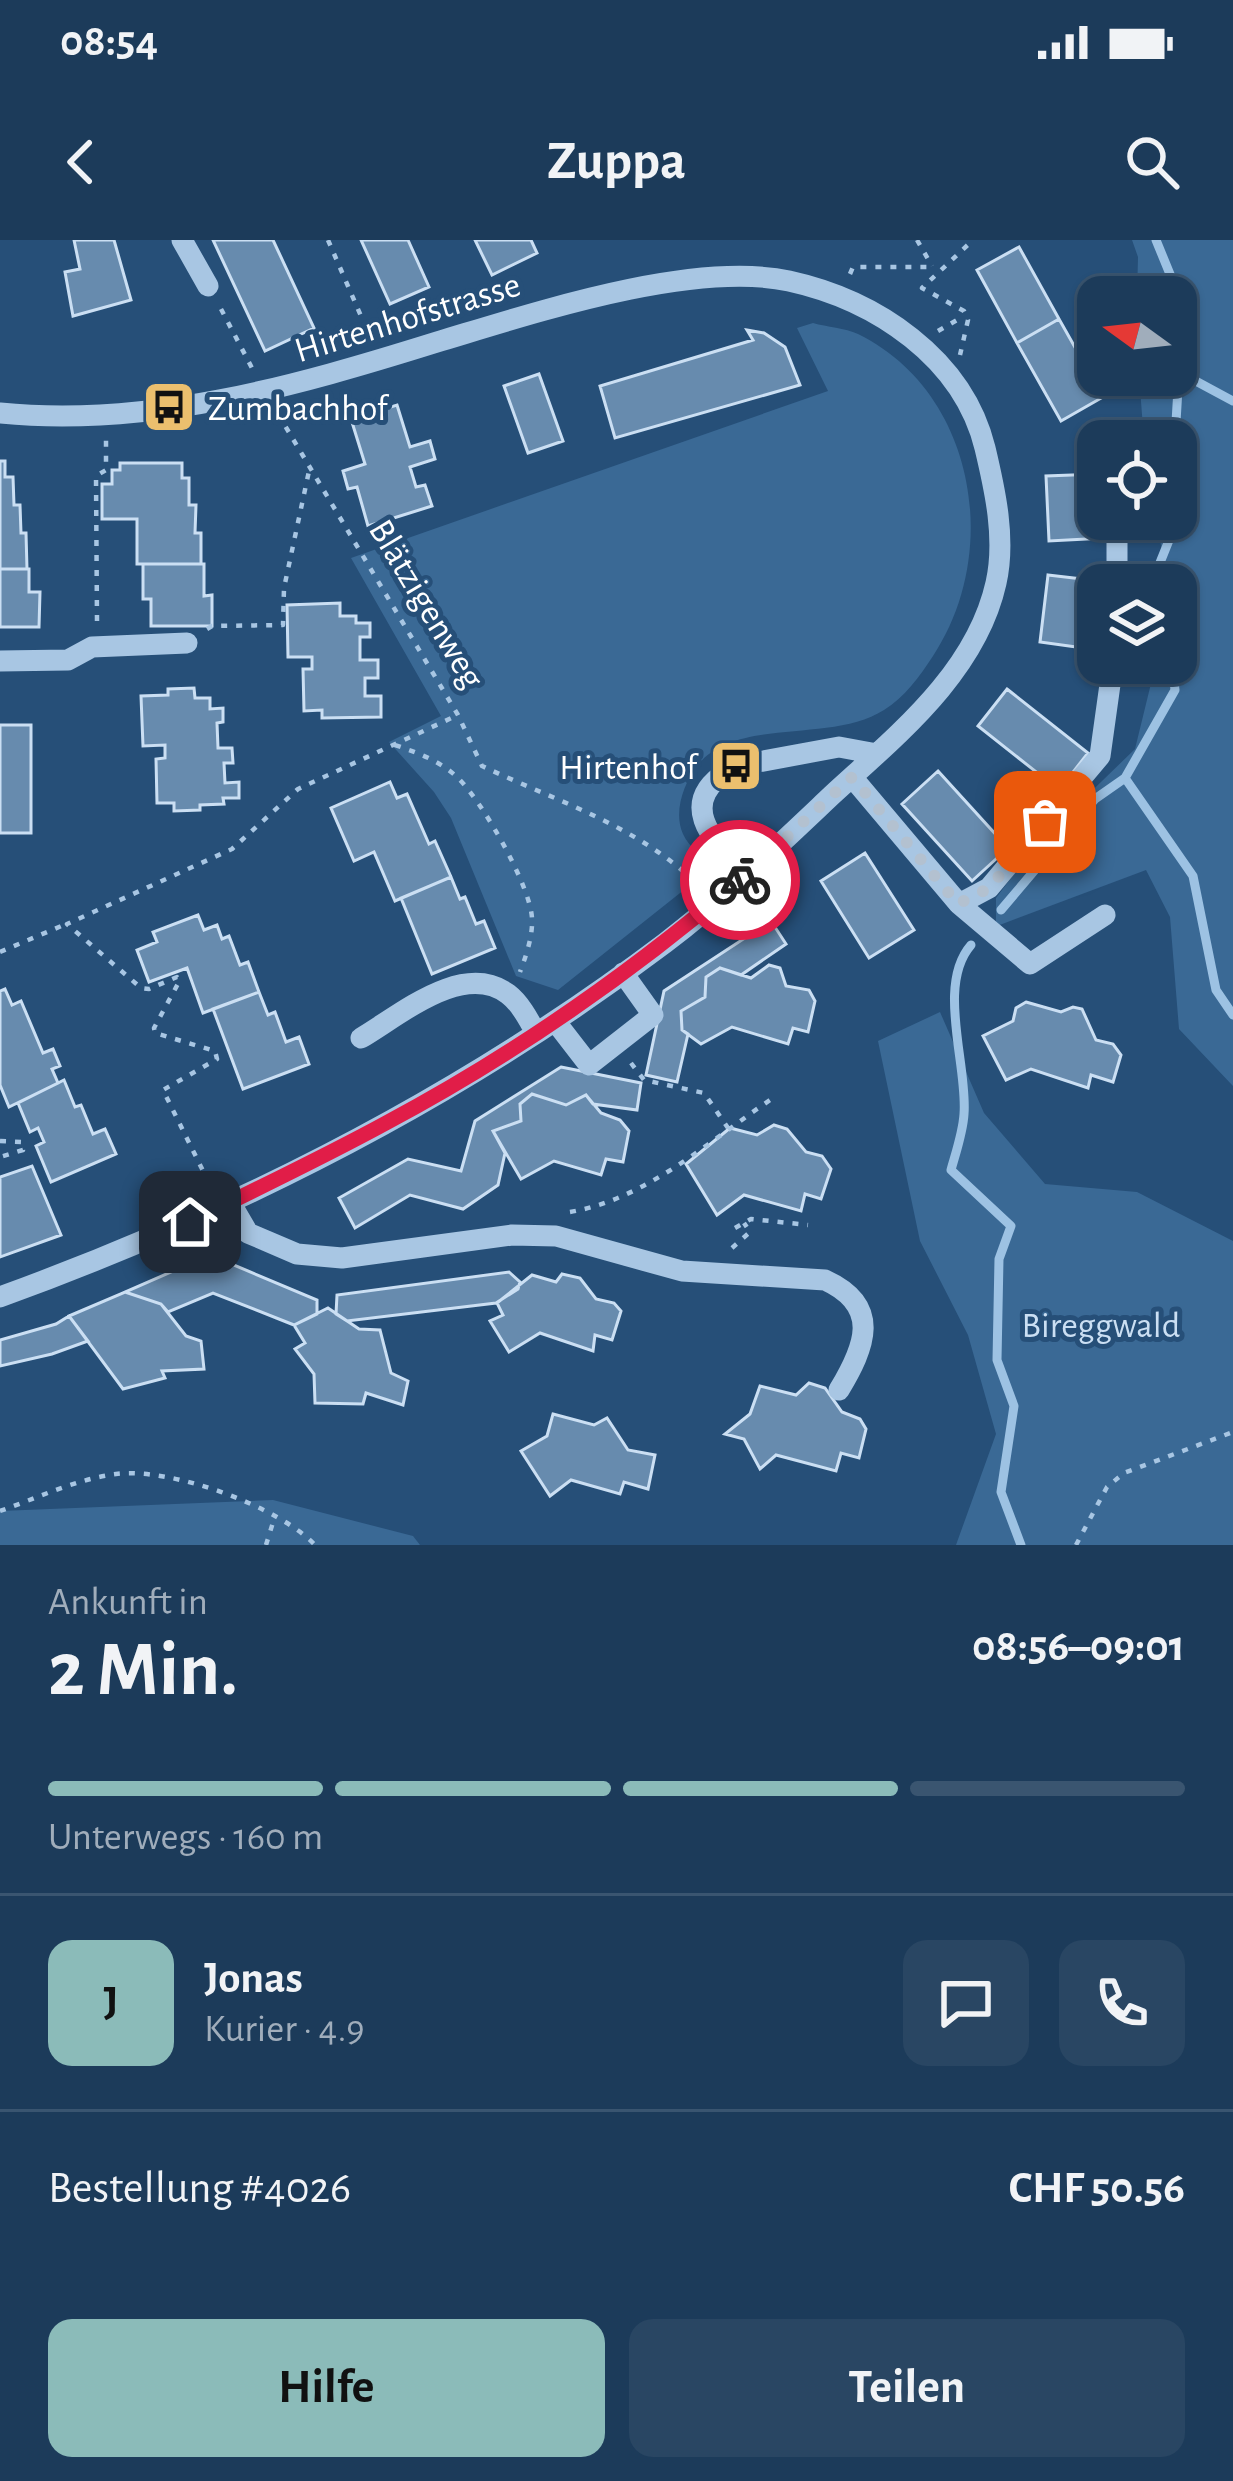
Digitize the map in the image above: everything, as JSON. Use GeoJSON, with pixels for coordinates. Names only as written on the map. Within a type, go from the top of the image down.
{"type":"FeatureCollection","features":[{"type":"Feature","properties":{"kind":"street"},"geometry":{"type":"LineString","coordinates":[[182,240],[208,286]]}},
{"type":"Feature","properties":{"kind":"street","name":"Hirtenhofstrasse"},"geometry":{"type":"LineString","coordinates":[[0,412],[101,415],[266,392],[570,302],[708,278],[786,280],[871,308],[933,354],[979,421],[998,502],[996,581],[974,640],[948,682],[877,754],[713,903],[546,1027],[388,1123],[221,1195],[83,1267],[0,1297]]}},
{"type":"Feature","properties":{"kind":"street"},"geometry":{"type":"LineString","coordinates":[[0,661],[68,660],[98,647],[187,643]]}},
{"type":"Feature","properties":{"kind":"street"},"geometry":{"type":"LineString","coordinates":[[958,904],[989,888],[1100,756],[1110,684]]}},
{"type":"Feature","properties":{"kind":"street"},"geometry":{"type":"LineString","coordinates":[[748,873],[712,841],[703,822],[708,790],[722,774],[736,766],[839,747],[877,754]]}},
{"type":"Feature","properties":{"kind":"street"},"geometry":{"type":"LineString","coordinates":[[852,777],[958,904],[1030,964],[1105,914]]}},
{"type":"Feature","properties":{"kind":"street"},"geometry":{"type":"LineString","coordinates":[[361,1038],[449,987],[480,983],[510,996],[589,1065],[653,1015],[623,973]]}},
{"type":"Feature","properties":{"kind":"street"},"geometry":{"type":"LineString","coordinates":[[221,1195],[248,1233],[297,1253],[342,1258],[512,1235],[556,1236],[682,1271],[825,1280],[845,1289],[860,1310],[863,1334],[859,1357],[838,1390]]}},
{"type":"Feature","properties":{"kind":"path"},"geometry":{"type":"LineString","coordinates":[[328,240],[373,344]]}},
{"type":"Feature","properties":{"kind":"path"},"geometry":{"type":"LineString","coordinates":[[917,240],[935,270]]}},
{"type":"Feature","properties":{"kind":"path"},"geometry":{"type":"LineString","coordinates":[[966,315],[922,287],[935,270],[973,240]]}},
{"type":"Feature","properties":{"kind":"path"},"geometry":{"type":"LineString","coordinates":[[850,274],[853,266],[935,270]]}},
{"type":"Feature","properties":{"kind":"path","name":"Blätzigenweg"},"geometry":{"type":"LineString","coordinates":[[208,286],[458,715],[482,766],[615,825],[676,863],[713,903]]}},
{"type":"Feature","properties":{"kind":"path"},"geometry":{"type":"LineString","coordinates":[[938,331],[966,315]]}},
{"type":"Feature","properties":{"kind":"path"},"geometry":{"type":"LineString","coordinates":[[960,355],[966,315]]}},
{"type":"Feature","properties":{"kind":"path"},"geometry":{"type":"LineString","coordinates":[[98,647],[96,476],[106,470],[106,434]]}},
{"type":"Feature","properties":{"kind":"path"},"geometry":{"type":"LineString","coordinates":[[212,626],[283,625],[284,588],[310,468]]}},
{"type":"Feature","properties":{"kind":"path"},"geometry":{"type":"LineString","coordinates":[[0,952],[232,850],[298,789],[458,715]]}},
{"type":"Feature","properties":{"kind":"path"},"geometry":{"type":"LineString","coordinates":[[395,745],[429,756],[458,776],[522,885],[532,917],[527,952],[510,996]]}},
{"type":"Feature","properties":{"kind":"path"},"geometry":{"type":"LineString","coordinates":[[67,923],[141,988],[180,980],[155,1033],[214,1052],[217,1059],[163,1090],[221,1195]]}},
{"type":"Feature","properties":{"kind":"path"},"geometry":{"type":"LineString","coordinates":[[617,1043],[644,1081],[704,1093],[728,1128]]}},
{"type":"Feature","properties":{"kind":"path"},"geometry":{"type":"LineString","coordinates":[[550,1215],[619,1200],[773,1098]]}},
{"type":"Feature","properties":{"kind":"path"},"geometry":{"type":"LineString","coordinates":[[0,1142],[22,1142],[23,1150],[0,1157]]}},
{"type":"Feature","properties":{"kind":"path"},"geometry":{"type":"LineString","coordinates":[[735,1228],[759,1219],[808,1225]]}},
{"type":"Feature","properties":{"kind":"path"},"geometry":{"type":"LineString","coordinates":[[724,1255],[750,1232],[744,1223]]}},
{"type":"Feature","properties":{"kind":"path"},"geometry":{"type":"LineString","coordinates":[[1076,1545],[1106,1487],[1124,1473],[1233,1432]]}},
{"type":"Feature","properties":{"kind":"path"},"geometry":{"type":"LineString","coordinates":[[0,1511],[119,1474],[146,1475],[245,1498],[276,1514],[315,1545]]}},
{"type":"Feature","properties":{"kind":"path"},"geometry":{"type":"LineString","coordinates":[[266,1545],[276,1514]]}},
{"type":"Feature","properties":{"kind":"green space"},"geometry":{"type":"Polygon","coordinates":[[[1132,240],[1233,240],[1233,1086],[1179,1029],[1170,917],[1146,870],[996,923],[996,898],[1035,846],[1135,749],[1151,684],[1197,684],[1197,564],[1164,564],[1160,540],[1197,540],[1197,420],[1142,420],[1141,396],[1197,396],[1197,276],[1138,276],[1132,240]]]}},
{"type":"Feature","properties":{"kind":"green space"},"geometry":{"type":"Polygon","coordinates":[[[813,323],[858,334],[898,360],[929,394],[952,434],[966,478],[971,524],[967,570],[954,615],[923,671],[884,710],[838,726],[759,735],[714,751],[688,781],[679,816],[686,839],[709,870],[558,990],[516,976],[451,818],[389,742],[441,716],[351,558],[828,391],[797,328],[813,323]]]}},
{"type":"Feature","properties":{"kind":"green space","name":"Bireggwald"},"geometry":{"type":"Polygon","coordinates":[[[940,1012],[984,1113],[1045,1184],[1137,1192],[1233,1241],[1233,1545],[956,1545],[996,1434],[968,1335],[920,1241],[878,1041],[940,1012]]]}},
{"type":"Feature","properties":{"kind":"green space"},"geometry":{"type":"Polygon","coordinates":[[[273,1500],[413,1536],[420,1545],[0,1545],[0,1511],[273,1500]]]}},
{"type":"Feature","properties":{"kind":"building"},"geometry":{"type":"Polygon","coordinates":[[[74,240],[114,240],[131,300],[73,316],[65,272],[80,269],[74,240]]]}},
{"type":"Feature","properties":{"kind":"building"},"geometry":{"type":"Polygon","coordinates":[[[213,240],[273,240],[314,328],[265,351],[213,240]]]}},
{"type":"Feature","properties":{"kind":"building"},"geometry":{"type":"Polygon","coordinates":[[[361,240],[408,240],[429,287],[390,304],[361,240]]]}},
{"type":"Feature","properties":{"kind":"building"},"geometry":{"type":"Polygon","coordinates":[[[475,240],[531,240],[537,253],[492,275],[475,240]]]}},
{"type":"Feature","properties":{"kind":"building"},"geometry":{"type":"Polygon","coordinates":[[[1019,247],[1059,319],[1017,343],[977,270],[1019,247]]]}},
{"type":"Feature","properties":{"kind":"building"},"geometry":{"type":"Polygon","coordinates":[[[1059,319],[1077,351],[1077,396],[1103,397],[1061,421],[1017,343],[1059,319]]]}},
{"type":"Feature","properties":{"kind":"building"},"geometry":{"type":"Polygon","coordinates":[[[747,330],[764,333],[785,347],[800,385],[615,438],[600,386],[753,340],[747,330]]]}},
{"type":"Feature","properties":{"kind":"building"},"geometry":{"type":"Polygon","coordinates":[[[539,374],[563,441],[528,453],[504,386],[539,374]]]}},
{"type":"Feature","properties":{"kind":"building"},"geometry":{"type":"Polygon","coordinates":[[[397,405],[410,447],[430,441],[435,459],[410,467],[416,487],[425,485],[432,506],[368,526],[357,487],[348,489],[343,471],[365,464],[351,419],[397,405]]]}},
{"type":"Feature","properties":{"kind":"building"},"geometry":{"type":"Polygon","coordinates":[[[0,461],[5,461],[5,477],[13,477],[14,505],[20,505],[27,569],[0,569],[0,461]]]}},
{"type":"Feature","properties":{"kind":"building"},"geometry":{"type":"Polygon","coordinates":[[[120,463],[182,463],[182,478],[189,478],[189,505],[196,505],[201,564],[137,564],[137,519],[102,519],[102,484],[112,484],[112,470],[120,470],[120,463]]]}},
{"type":"Feature","properties":{"kind":"building"},"geometry":{"type":"Polygon","coordinates":[[[1077,475],[1077,540],[1049,541],[1046,476],[1077,475]]]}},
{"type":"Feature","properties":{"kind":"building"},"geometry":{"type":"Polygon","coordinates":[[[143,564],[204,564],[204,596],[212,595],[212,626],[151,626],[151,599],[143,599],[143,564]]]}},
{"type":"Feature","properties":{"kind":"building"},"geometry":{"type":"Polygon","coordinates":[[[0,569],[29,569],[29,592],[40,592],[39,627],[0,627],[0,569]]]}},
{"type":"Feature","properties":{"kind":"building"},"geometry":{"type":"Polygon","coordinates":[[[1048,575],[1077,578],[1077,647],[1040,642],[1048,575]]]}},
{"type":"Feature","properties":{"kind":"building"},"geometry":{"type":"Polygon","coordinates":[[[340,603],[340,616],[356,616],[356,623],[370,623],[370,637],[360,637],[360,660],[378,660],[378,678],[365,678],[365,696],[381,696],[381,717],[322,718],[322,710],[304,711],[303,669],[312,669],[312,657],[288,657],[287,605],[340,603]]]}},
{"type":"Feature","properties":{"kind":"building"},"geometry":{"type":"Polygon","coordinates":[[[194,688],[195,698],[210,698],[210,709],[223,708],[223,722],[217,723],[218,748],[232,748],[233,763],[224,763],[225,783],[239,782],[239,798],[200,805],[200,810],[174,811],[174,803],[157,803],[156,759],[165,758],[165,745],[143,746],[141,696],[194,688]]]}},
{"type":"Feature","properties":{"kind":"building"},"geometry":{"type":"Polygon","coordinates":[[[1007,689],[1088,753],[1059,790],[978,726],[1007,689]]]}},
{"type":"Feature","properties":{"kind":"building"},"geometry":{"type":"Polygon","coordinates":[[[0,725],[31,725],[31,833],[0,833],[0,725]]]}},
{"type":"Feature","properties":{"kind":"building"},"geometry":{"type":"Polygon","coordinates":[[[938,771],[1008,848],[972,881],[902,804],[938,771]]]}},
{"type":"Feature","properties":{"kind":"building"},"geometry":{"type":"Polygon","coordinates":[[[390,782],[397,798],[407,794],[429,844],[435,841],[451,877],[395,901],[374,852],[354,861],[331,808],[390,782]]]}},
{"type":"Feature","properties":{"kind":"building"},"geometry":{"type":"Polygon","coordinates":[[[865,853],[914,930],[869,958],[821,881],[865,853]]]}},
{"type":"Feature","properties":{"kind":"building"},"geometry":{"type":"Polygon","coordinates":[[[451,877],[476,924],[484,921],[495,948],[432,974],[401,898],[451,877]]]}},
{"type":"Feature","properties":{"kind":"building"},"geometry":{"type":"Polygon","coordinates":[[[198,915],[204,930],[217,925],[222,939],[229,936],[240,965],[248,962],[259,992],[203,1013],[187,968],[149,982],[137,950],[157,942],[153,932],[198,915]]]}},
{"type":"Feature","properties":{"kind":"building"},"geometry":{"type":"Polygon","coordinates":[[[771,921],[786,944],[741,975],[720,968],[706,977],[705,997],[681,1011],[682,1030],[688,1034],[677,1082],[646,1075],[664,991],[771,921]]]}},
{"type":"Feature","properties":{"kind":"building"},"geometry":{"type":"Polygon","coordinates":[[[769,965],[780,968],[786,986],[809,990],[815,1001],[808,1032],[793,1028],[788,1044],[732,1027],[701,1044],[682,1030],[681,1011],[705,997],[706,977],[720,968],[751,978],[769,965]]]}},
{"type":"Feature","properties":{"kind":"building"},"geometry":{"type":"Polygon","coordinates":[[[5,989],[12,1005],[21,1001],[43,1053],[53,1049],[60,1066],[52,1069],[58,1083],[9,1107],[0,1085],[0,991],[5,989]]]}},
{"type":"Feature","properties":{"kind":"building"},"geometry":{"type":"Polygon","coordinates":[[[259,992],[268,1015],[275,1012],[286,1042],[299,1037],[309,1064],[243,1089],[213,1009],[259,992]]]}},
{"type":"Feature","properties":{"kind":"building"},"geometry":{"type":"Polygon","coordinates":[[[1026,1002],[1061,1012],[1082,1009],[1096,1040],[1113,1044],[1121,1055],[1113,1082],[1091,1075],[1088,1088],[1031,1069],[1006,1080],[983,1036],[1013,1021],[1016,1008],[1026,1002]]]}},
{"type":"Feature","properties":{"kind":"building"},"geometry":{"type":"Polygon","coordinates":[[[561,1067],[641,1083],[637,1110],[593,1104],[586,1095],[566,1105],[532,1094],[520,1104],[521,1121],[493,1131],[505,1153],[498,1185],[463,1209],[410,1195],[355,1228],[339,1198],[408,1159],[461,1171],[475,1121],[561,1067]]]}},
{"type":"Feature","properties":{"kind":"building"},"geometry":{"type":"Polygon","coordinates":[[[64,1080],[93,1134],[105,1129],[116,1154],[51,1182],[36,1146],[44,1142],[38,1128],[30,1132],[18,1103],[64,1080]]]}},
{"type":"Feature","properties":{"kind":"building"},"geometry":{"type":"Polygon","coordinates":[[[532,1094],[566,1105],[586,1095],[601,1113],[620,1120],[629,1131],[623,1162],[606,1159],[601,1175],[554,1161],[521,1179],[493,1131],[521,1121],[520,1104],[532,1094]]]}},
{"type":"Feature","properties":{"kind":"building"},"geometry":{"type":"Polygon","coordinates":[[[774,1125],[787,1129],[806,1152],[822,1156],[831,1169],[821,1199],[805,1194],[801,1211],[744,1195],[717,1215],[686,1164],[730,1128],[757,1135],[774,1125]]]}},
{"type":"Feature","properties":{"kind":"building"},"geometry":{"type":"Polygon","coordinates":[[[32,1166],[61,1235],[0,1257],[0,1177],[32,1166]]]}},
{"type":"Feature","properties":{"kind":"building"},"geometry":{"type":"Polygon","coordinates":[[[210,1255],[317,1300],[317,1314],[294,1325],[213,1293],[168,1312],[161,1304],[125,1292],[210,1255]]]}},
{"type":"Feature","properties":{"kind":"building"},"geometry":{"type":"Polygon","coordinates":[[[509,1272],[520,1282],[518,1289],[496,1303],[347,1321],[336,1314],[337,1295],[509,1272]]]}},
{"type":"Feature","properties":{"kind":"building"},"geometry":{"type":"Polygon","coordinates":[[[562,1274],[580,1278],[596,1299],[614,1303],[621,1311],[612,1340],[595,1335],[593,1351],[540,1333],[509,1352],[490,1321],[503,1315],[497,1303],[532,1275],[556,1282],[562,1274]]]}},
{"type":"Feature","properties":{"kind":"building"},"geometry":{"type":"Polygon","coordinates":[[[125,1292],[161,1304],[186,1336],[201,1341],[204,1369],[162,1371],[165,1378],[123,1389],[69,1316],[125,1292]]]}},
{"type":"Feature","properties":{"kind":"building"},"geometry":{"type":"Polygon","coordinates":[[[328,1308],[359,1329],[380,1330],[391,1373],[408,1381],[403,1405],[366,1393],[363,1404],[315,1403],[314,1374],[295,1349],[305,1343],[294,1325],[328,1308]]]}},
{"type":"Feature","properties":{"kind":"building"},"geometry":{"type":"Polygon","coordinates":[[[69,1316],[88,1341],[0,1366],[0,1340],[69,1316]]]}},
{"type":"Feature","properties":{"kind":"building"},"geometry":{"type":"Polygon","coordinates":[[[809,1383],[825,1388],[842,1412],[860,1419],[866,1429],[859,1458],[841,1453],[836,1471],[776,1455],[760,1469],[744,1439],[725,1434],[750,1414],[760,1386],[796,1395],[809,1383]]]}},
{"type":"Feature","properties":{"kind":"building"},"geometry":{"type":"Polygon","coordinates":[[[553,1414],[594,1425],[607,1418],[628,1450],[655,1455],[648,1489],[624,1482],[620,1494],[571,1480],[550,1496],[521,1451],[547,1436],[553,1414]]]}},
{"type":"Feature","properties":{"kind":"waterway"},"geometry":{"type":"LineString","coordinates":[[1156,240],[1190,323],[1179,372],[1176,422],[1184,503],[1159,564]]}},
{"type":"Feature","properties":{"kind":"waterway"},"geometry":{"type":"LineString","coordinates":[[1197,382],[1233,401]]}},
{"type":"Feature","properties":{"kind":"waterway"},"geometry":{"type":"LineString","coordinates":[[1001,910],[1095,799],[1125,778],[1174,684]]}},
{"type":"Feature","properties":{"kind":"waterway"},"geometry":{"type":"LineString","coordinates":[[1125,778],[1193,876],[1216,990],[1233,1015]]}},
{"type":"Feature","properties":{"kind":"waterway"},"geometry":{"type":"LineString","coordinates":[[971,945],[961,962],[954,1003],[964,1114],[951,1170],[1011,1226],[999,1259],[997,1360],[1014,1406],[1001,1492],[1021,1545]]}},
{"type":"Feature","properties":{"kind":"way so far"},"geometry":{"type":"LineString","coordinates":[[740,880],[852,777],[958,904],[989,888],[1045,822]]}},
{"type":"Feature","properties":{"kind":"place","name":"Zumbachhof"},"geometry":{"type":"Point","coordinates":[169,407]}},
{"type":"Feature","properties":{"kind":"place","name":"Hirtenhof"},"geometry":{"type":"Point","coordinates":[736,766]}},
{"type":"Feature","properties":{"kind":"route"},"geometry":{"type":"LineString","coordinates":[[190,1222],[388,1123],[508,1051],[669,940],[740,880]]}}]}
